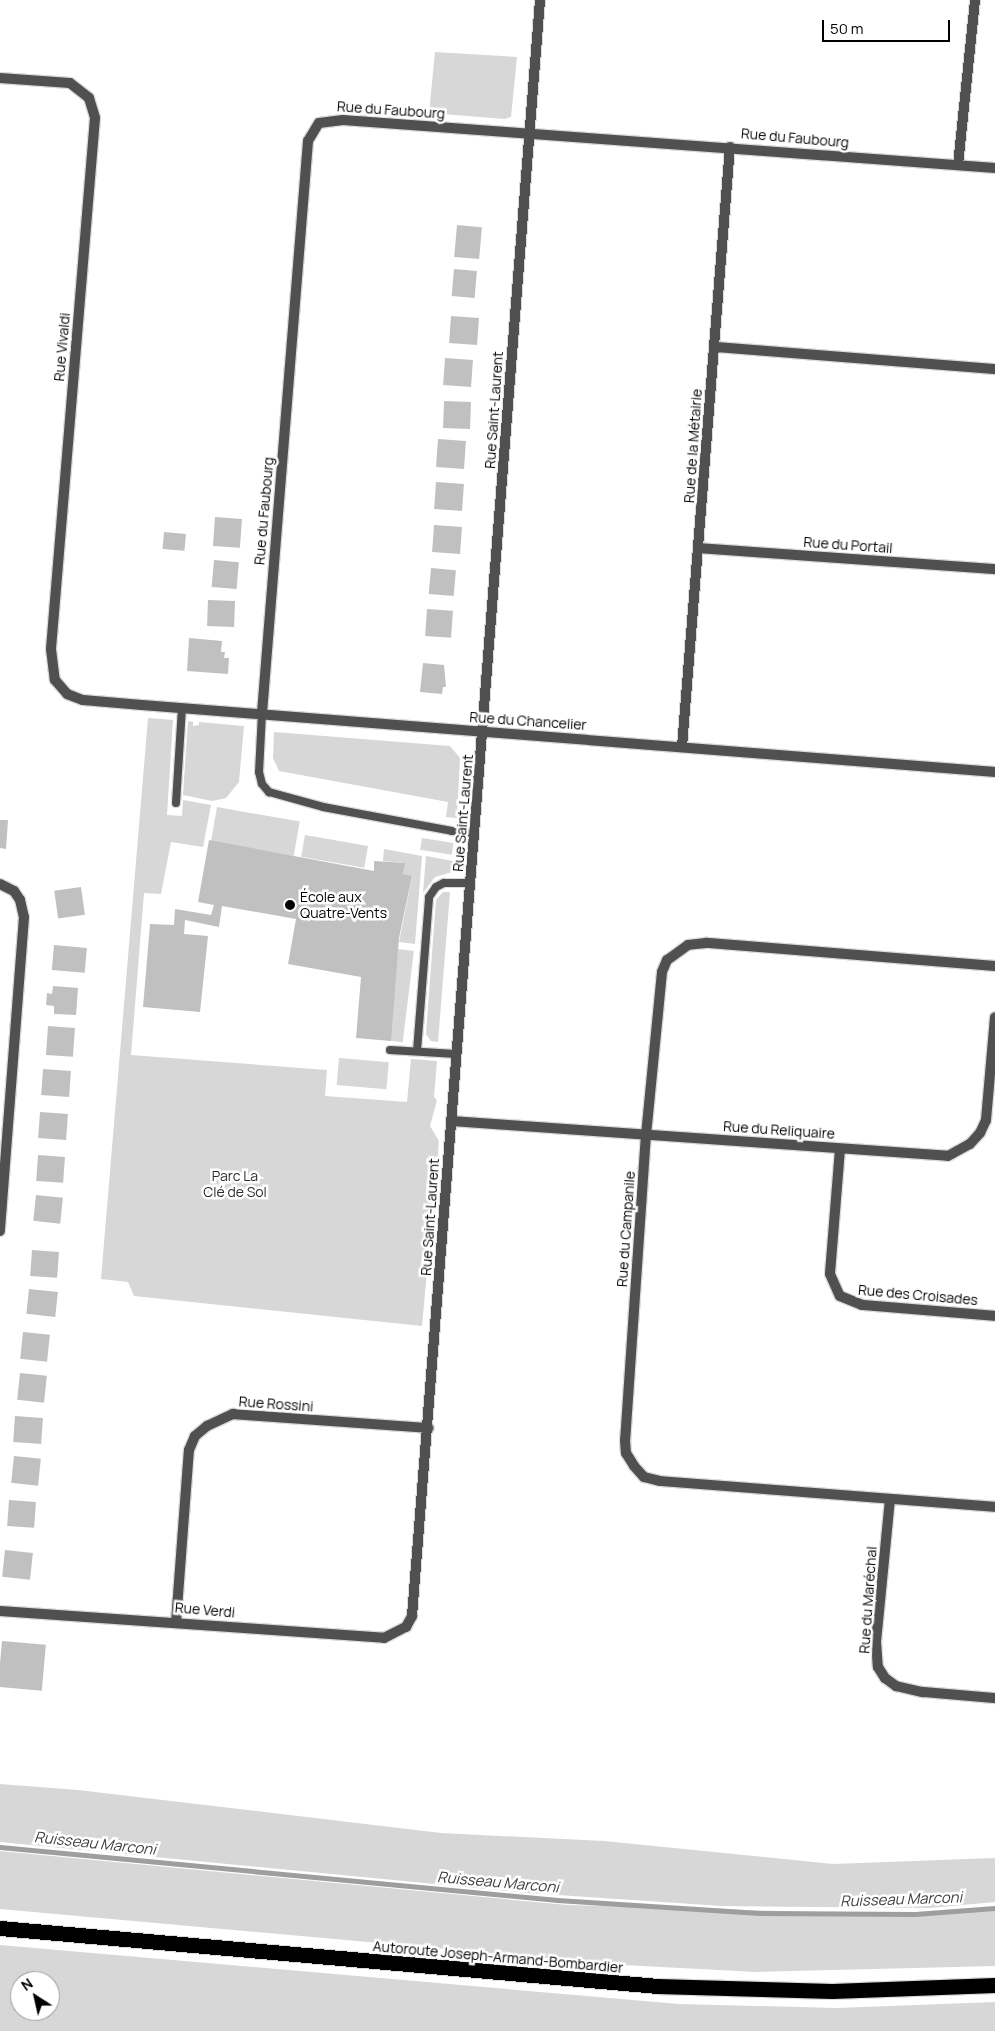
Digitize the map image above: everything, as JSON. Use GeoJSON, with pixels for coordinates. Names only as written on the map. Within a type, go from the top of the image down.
{"type":"FeatureCollection","features":[{"type":"Feature","properties":{"kind":"highway","name":"Autoroute Joseph-Armand-Bombardier"},"geometry":{"type":"LineString","coordinates":[[0,1928],[657,1986],[832,1991],[995,1985]]}},
{"type":"Feature","properties":{"kind":"street","name":"Rue Saint-Laurent"},"geometry":{"type":"LineString","coordinates":[[406,1627],[415,1604],[456,1054],[540,0]]}},
{"type":"Feature","properties":{"kind":"street"},"geometry":{"type":"LineString","coordinates":[[958,165],[975,0]]}},
{"type":"Feature","properties":{"kind":"street","name":"Rue Vivaldi"},"geometry":{"type":"LineString","coordinates":[[0,78],[70,84],[88,98],[95,118],[51,649],[52,673],[62,690]]}},
{"type":"Feature","properties":{"kind":"street","name":"Rue du Faubourg"},"geometry":{"type":"LineString","coordinates":[[262,713],[311,133],[319,123],[331,119],[995,168]]}},
{"type":"Feature","properties":{"kind":"street","name":"Rue de la Métairie"},"geometry":{"type":"LineString","coordinates":[[682,747],[730,147]]}},
{"type":"Feature","properties":{"kind":"street"},"geometry":{"type":"LineString","coordinates":[[715,347],[995,369]]}},
{"type":"Feature","properties":{"kind":"street","name":"Rue du Portail"},"geometry":{"type":"LineString","coordinates":[[699,548],[995,569]]}},
{"type":"Feature","properties":{"kind":"street","name":"Rue du Chancelier"},"geometry":{"type":"LineString","coordinates":[[62,690],[83,700],[995,772]]}},
{"type":"Feature","properties":{"kind":"street"},"geometry":{"type":"LineString","coordinates":[[0,884],[14,891],[20,900],[24,917],[0,1231]]}},
{"type":"Feature","properties":{"kind":"street","name":"Rue du Campanile"},"geometry":{"type":"LineString","coordinates":[[995,966],[706,943],[688,945],[667,960],[662,972],[646,1134],[625,1440],[626,1453],[634,1466],[644,1477],[660,1481],[995,1507]]}},
{"type":"Feature","properties":{"kind":"street","name":"Rue du Reliquaire"},"geometry":{"type":"LineString","coordinates":[[451,1121],[948,1156],[970,1144],[986,1120],[995,1017]]}},
{"type":"Feature","properties":{"kind":"street","name":"Rue des Croisades"},"geometry":{"type":"LineString","coordinates":[[840,1148],[830,1274],[840,1296],[862,1305],[995,1316]]}},
{"type":"Feature","properties":{"kind":"street","name":"Rue Rossini"},"geometry":{"type":"LineString","coordinates":[[176,1622],[189,1450],[195,1436],[207,1426],[233,1414],[428,1428]]}},
{"type":"Feature","properties":{"kind":"street","name":"Rue du Maréchal"},"geometry":{"type":"LineString","coordinates":[[890,1499],[876,1641],[878,1667],[885,1678],[896,1686],[923,1692],[995,1698]]}},
{"type":"Feature","properties":{"kind":"street","name":"Rue Verdi"},"geometry":{"type":"LineString","coordinates":[[0,1611],[384,1638],[406,1627]]}},
{"type":"Feature","properties":{"kind":"lane"},"geometry":{"type":"LineString","coordinates":[[176,803],[182,708]]}},
{"type":"Feature","properties":{"kind":"lane"},"geometry":{"type":"LineString","coordinates":[[262,713],[259,772],[262,784],[270,792],[323,807],[452,831],[475,832]]}},
{"type":"Feature","properties":{"kind":"lane"},"geometry":{"type":"LineString","coordinates":[[417,1051],[430,894],[444,883],[471,883]]}},
{"type":"Feature","properties":{"kind":"lane"},"geometry":{"type":"LineString","coordinates":[[390,1050],[456,1054]]}},
{"type":"Feature","properties":{"kind":"green space"},"geometry":{"type":"Polygon","coordinates":[[[435,52],[517,57],[511,117],[505,119],[429,113],[435,52]]]}},
{"type":"Feature","properties":{"kind":"green space","name":"Parc La Clé de Sol"},"geometry":{"type":"Polygon","coordinates":[[[148,718],[173,720],[167,815],[182,816],[183,800],[211,805],[203,847],[171,842],[161,894],[144,893],[131,1055],[327,1070],[325,1096],[407,1102],[411,1059],[437,1061],[434,1097],[437,1100],[430,1126],[439,1141],[422,1326],[134,1296],[128,1282],[101,1279],[148,718]]]}},
{"type":"Feature","properties":{"kind":"green space"},"geometry":{"type":"Polygon","coordinates":[[[188,721],[193,722],[193,726],[199,725],[199,722],[244,726],[239,782],[226,798],[212,801],[183,795],[188,721]]]}},
{"type":"Feature","properties":{"kind":"green space"},"geometry":{"type":"Polygon","coordinates":[[[274,732],[450,746],[460,758],[457,818],[446,817],[448,802],[279,771],[273,758],[274,732]]]}},
{"type":"Feature","properties":{"kind":"green space"},"geometry":{"type":"Polygon","coordinates":[[[217,807],[300,822],[294,856],[211,841],[217,807]]]}},
{"type":"Feature","properties":{"kind":"green space"},"geometry":{"type":"Polygon","coordinates":[[[305,835],[368,846],[364,868],[301,857],[305,835]]]}},
{"type":"Feature","properties":{"kind":"green space"},"geometry":{"type":"Polygon","coordinates":[[[422,838],[454,843],[452,855],[420,850],[422,838]]]}},
{"type":"Feature","properties":{"kind":"green space"},"geometry":{"type":"Polygon","coordinates":[[[384,849],[422,856],[415,944],[399,942],[412,877],[403,874],[404,863],[383,861],[384,849]]]}},
{"type":"Feature","properties":{"kind":"green space"},"geometry":{"type":"Polygon","coordinates":[[[426,856],[453,861],[452,872],[435,877],[423,893],[426,856]]]}},
{"type":"Feature","properties":{"kind":"green space"},"geometry":{"type":"Polygon","coordinates":[[[443,892],[450,892],[438,1042],[431,1041],[426,1034],[436,900],[443,892]]]}},
{"type":"Feature","properties":{"kind":"green space"},"geometry":{"type":"Polygon","coordinates":[[[398,949],[414,951],[403,1042],[387,1040],[398,949]]]}},
{"type":"Feature","properties":{"kind":"green space"},"geometry":{"type":"Polygon","coordinates":[[[339,1058],[389,1062],[386,1089],[337,1085],[339,1058]]]}},
{"type":"Feature","properties":{"kind":"green space"},"geometry":{"type":"Polygon","coordinates":[[[0,1784],[78,1790],[441,1833],[604,1841],[833,1864],[995,1858],[995,1902],[930,1908],[722,1906],[528,1893],[0,1842],[0,1784]]]}},
{"type":"Feature","properties":{"kind":"green space"},"geometry":{"type":"Polygon","coordinates":[[[0,1851],[567,1905],[923,1915],[995,1908],[995,1966],[757,1972],[623,1965],[0,1909],[0,1851]]]}},
{"type":"Feature","properties":{"kind":"green space"},"geometry":{"type":"Polygon","coordinates":[[[0,1945],[679,2004],[837,2008],[995,2002],[995,2031],[0,2031],[0,1945]]]}},
{"type":"Feature","properties":{"kind":"building"},"geometry":{"type":"Polygon","coordinates":[[[457,225],[482,227],[479,259],[454,257],[457,225]]]}},
{"type":"Feature","properties":{"kind":"building"},"geometry":{"type":"Polygon","coordinates":[[[454,269],[477,271],[475,298],[452,296],[454,269]]]}},
{"type":"Feature","properties":{"kind":"building"},"geometry":{"type":"Polygon","coordinates":[[[451,316],[479,318],[477,345],[449,343],[451,316]]]}},
{"type":"Feature","properties":{"kind":"building"},"geometry":{"type":"Polygon","coordinates":[[[445,358],[473,360],[471,387],[443,385],[445,358]]]}},
{"type":"Feature","properties":{"kind":"building"},"geometry":{"type":"Polygon","coordinates":[[[444,401],[471,402],[470,429],[443,428],[444,401]]]}},
{"type":"Feature","properties":{"kind":"building"},"geometry":{"type":"Polygon","coordinates":[[[438,439],[466,441],[464,469],[436,467],[438,439]]]}},
{"type":"Feature","properties":{"kind":"building"},"geometry":{"type":"Polygon","coordinates":[[[436,482],[464,484],[462,511],[434,509],[436,482]]]}},
{"type":"Feature","properties":{"kind":"building"},"geometry":{"type":"Polygon","coordinates":[[[215,517],[242,519],[240,548],[213,546],[215,517]]]}},
{"type":"Feature","properties":{"kind":"building"},"geometry":{"type":"Polygon","coordinates":[[[434,525],[462,527],[460,554],[432,552],[434,525]]]}},
{"type":"Feature","properties":{"kind":"building"},"geometry":{"type":"Polygon","coordinates":[[[164,532],[186,534],[184,551],[163,549],[164,532]]]}},
{"type":"Feature","properties":{"kind":"building"},"geometry":{"type":"Polygon","coordinates":[[[214,560],[239,562],[237,589],[212,587],[214,560]]]}},
{"type":"Feature","properties":{"kind":"building"},"geometry":{"type":"Polygon","coordinates":[[[431,568],[456,570],[454,596],[429,594],[431,568]]]}},
{"type":"Feature","properties":{"kind":"building"},"geometry":{"type":"Polygon","coordinates":[[[208,600],[235,601],[234,627],[207,626],[208,600]]]}},
{"type":"Feature","properties":{"kind":"building"},"geometry":{"type":"Polygon","coordinates":[[[427,609],[453,611],[451,638],[425,636],[427,609]]]}},
{"type":"Feature","properties":{"kind":"building"},"geometry":{"type":"Polygon","coordinates":[[[189,638],[222,641],[221,652],[225,652],[224,658],[229,658],[228,674],[187,671],[189,638]]]}},
{"type":"Feature","properties":{"kind":"building"},"geometry":{"type":"Polygon","coordinates":[[[423,663],[444,665],[446,687],[443,687],[442,694],[420,692],[423,663]]]}},
{"type":"Feature","properties":{"kind":"building"},"geometry":{"type":"Polygon","coordinates":[[[0,820],[8,820],[6,849],[0,848],[0,820]]]}},
{"type":"Feature","properties":{"kind":"building"},"geometry":{"type":"Polygon","coordinates":[[[209,840],[374,871],[374,861],[405,863],[403,874],[412,876],[399,938],[391,1041],[356,1038],[361,977],[288,964],[296,919],[222,906],[219,927],[185,920],[184,934],[208,936],[200,1012],[143,1007],[150,924],[174,925],[175,909],[211,915],[214,905],[198,902],[209,840]]]}},
{"type":"Feature","properties":{"kind":"building"},"geometry":{"type":"Polygon","coordinates":[[[81,887],[85,915],[58,918],[54,891],[81,887]]]}},
{"type":"Feature","properties":{"kind":"building"},"geometry":{"type":"Polygon","coordinates":[[[54,945],[87,948],[85,973],[52,970],[54,945]]]}},
{"type":"Feature","properties":{"kind":"building"},"geometry":{"type":"Polygon","coordinates":[[[53,986],[78,988],[76,1015],[54,1014],[54,1006],[46,1005],[47,993],[52,994],[53,986]]]}},
{"type":"Feature","properties":{"kind":"building"},"geometry":{"type":"Polygon","coordinates":[[[48,1026],[75,1028],[73,1057],[46,1055],[48,1026]]]}},
{"type":"Feature","properties":{"kind":"building"},"geometry":{"type":"Polygon","coordinates":[[[43,1069],[71,1071],[69,1097],[41,1095],[43,1069]]]}},
{"type":"Feature","properties":{"kind":"building"},"geometry":{"type":"Polygon","coordinates":[[[40,1112],[68,1114],[66,1140],[38,1138],[40,1112]]]}},
{"type":"Feature","properties":{"kind":"building"},"geometry":{"type":"Polygon","coordinates":[[[38,1155],[65,1157],[63,1183],[36,1181],[38,1155]]]}},
{"type":"Feature","properties":{"kind":"building"},"geometry":{"type":"Polygon","coordinates":[[[36,1195],[63,1198],[60,1224],[33,1221],[36,1195]]]}},
{"type":"Feature","properties":{"kind":"building"},"geometry":{"type":"Polygon","coordinates":[[[32,1250],[59,1252],[57,1278],[30,1276],[32,1250]]]}},
{"type":"Feature","properties":{"kind":"building"},"geometry":{"type":"Polygon","coordinates":[[[29,1289],[58,1292],[55,1317],[26,1314],[29,1289]]]}},
{"type":"Feature","properties":{"kind":"building"},"geometry":{"type":"Polygon","coordinates":[[[23,1332],[50,1335],[47,1362],[20,1359],[23,1332]]]}},
{"type":"Feature","properties":{"kind":"building"},"geometry":{"type":"Polygon","coordinates":[[[20,1373],[47,1376],[44,1403],[17,1400],[20,1373]]]}},
{"type":"Feature","properties":{"kind":"building"},"geometry":{"type":"Polygon","coordinates":[[[15,1416],[43,1418],[41,1444],[13,1442],[15,1416]]]}},
{"type":"Feature","properties":{"kind":"building"},"geometry":{"type":"Polygon","coordinates":[[[14,1456],[41,1459],[38,1486],[11,1483],[14,1456]]]}},
{"type":"Feature","properties":{"kind":"building"},"geometry":{"type":"Polygon","coordinates":[[[9,1500],[36,1502],[34,1528],[7,1526],[9,1500]]]}},
{"type":"Feature","properties":{"kind":"building"},"geometry":{"type":"Polygon","coordinates":[[[5,1550],[33,1553],[30,1580],[2,1577],[5,1550]]]}},
{"type":"Feature","properties":{"kind":"building"},"geometry":{"type":"Polygon","coordinates":[[[2,1641],[46,1645],[42,1691],[0,1687],[2,1641]]]}},
{"type":"Feature","properties":{"kind":"waterway","name":"Ruisseau Marconi"},"geometry":{"type":"LineString","coordinates":[[0,1847],[557,1900],[760,1913],[915,1914],[995,1908]]}},
{"type":"Feature","properties":{"kind":"place","name":"École aux Quatre-Vents"},"geometry":{"type":"Point","coordinates":[290,905]}}]}
